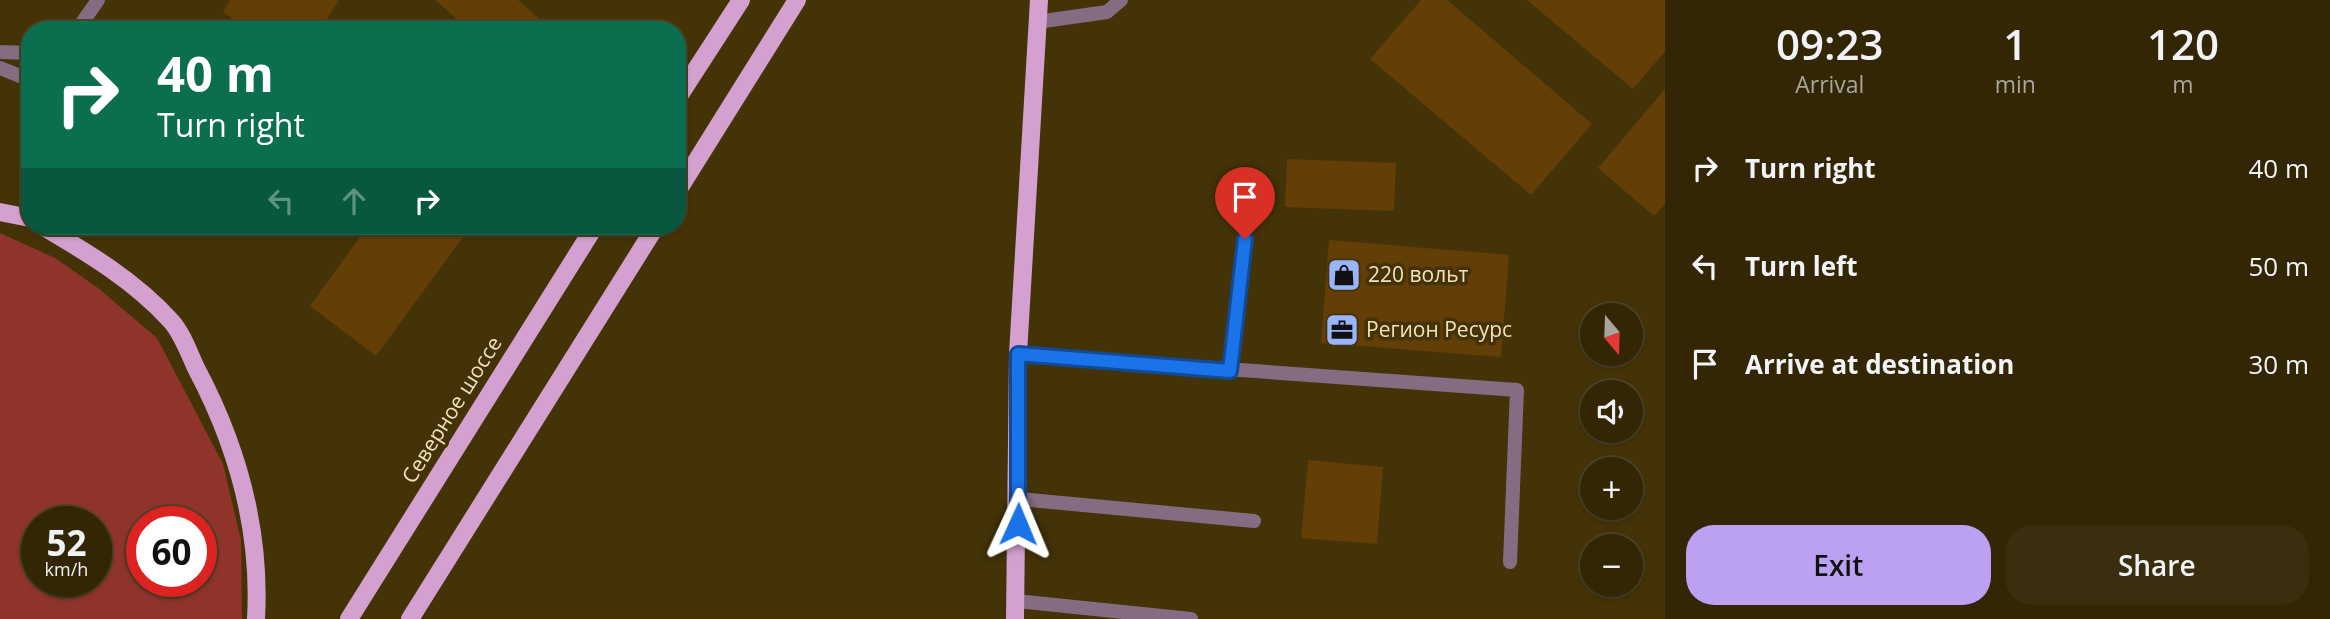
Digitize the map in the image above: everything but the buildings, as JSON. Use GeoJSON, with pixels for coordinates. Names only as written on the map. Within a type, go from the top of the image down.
{"type":"FeatureCollection","features":[{"type":"Feature","properties":{"kind":"main road"},"geometry":{"type":"LineString","coordinates":[[686,85],[741,0]]}},
{"type":"Feature","properties":{"kind":"main road"},"geometry":{"type":"LineString","coordinates":[[686,178],[797,0]]}},
{"type":"Feature","properties":{"kind":"main road"},"geometry":{"type":"LineString","coordinates":[[1016,610],[1019,499],[1018,354],[1039,0]]}},
{"type":"Feature","properties":{"kind":"main road"},"geometry":{"type":"LineString","coordinates":[[0,212],[21,216]]}},
{"type":"Feature","properties":{"kind":"main road"},"geometry":{"type":"LineString","coordinates":[[58,235],[109,266],[172,323],[218,409],[247,493],[259,573],[256,619]]}},
{"type":"Feature","properties":{"kind":"main road","name":"Северное шоссе"},"geometry":{"type":"LineString","coordinates":[[349,619],[590,235]]}},
{"type":"Feature","properties":{"kind":"main road"},"geometry":{"type":"LineString","coordinates":[[410,619],[650,235]]}},
{"type":"Feature","properties":{"kind":"lane"},"geometry":{"type":"LineString","coordinates":[[83,21],[98,0]]}},
{"type":"Feature","properties":{"kind":"lane"},"geometry":{"type":"LineString","coordinates":[[1037,22],[1107,12],[1121,0]]}},
{"type":"Feature","properties":{"kind":"lane"},"geometry":{"type":"LineString","coordinates":[[0,52],[21,53]]}},
{"type":"Feature","properties":{"kind":"lane"},"geometry":{"type":"LineString","coordinates":[[0,68],[21,76]]}},
{"type":"Feature","properties":{"kind":"lane"},"geometry":{"type":"LineString","coordinates":[[1230,371],[1245,239]]}},
{"type":"Feature","properties":{"kind":"lane"},"geometry":{"type":"LineString","coordinates":[[1018,354],[1517,390],[1510,562]]}},
{"type":"Feature","properties":{"kind":"lane"},"geometry":{"type":"LineString","coordinates":[[1019,499],[1254,521]]}},
{"type":"Feature","properties":{"kind":"lane"},"geometry":{"type":"LineString","coordinates":[[1016,610],[1191,619]]}},
{"type":"Feature","properties":{"kind":"shaded area"},"geometry":{"type":"Polygon","coordinates":[[[0,233],[55,258],[98,288],[157,338],[223,464],[241,540],[242,619],[0,619],[0,233]]]}},
{"type":"Feature","properties":{"kind":"place","name":"220 вольт"},"geometry":{"type":"Point","coordinates":[1344,275]}},
{"type":"Feature","properties":{"kind":"place","name":"Регион Ресурс"},"geometry":{"type":"Point","coordinates":[1342,330]}},
{"type":"Feature","properties":{"kind":"route"},"geometry":{"type":"LineString","coordinates":[[1018,524],[1018,354],[1230,371],[1245,239]]}}]}
